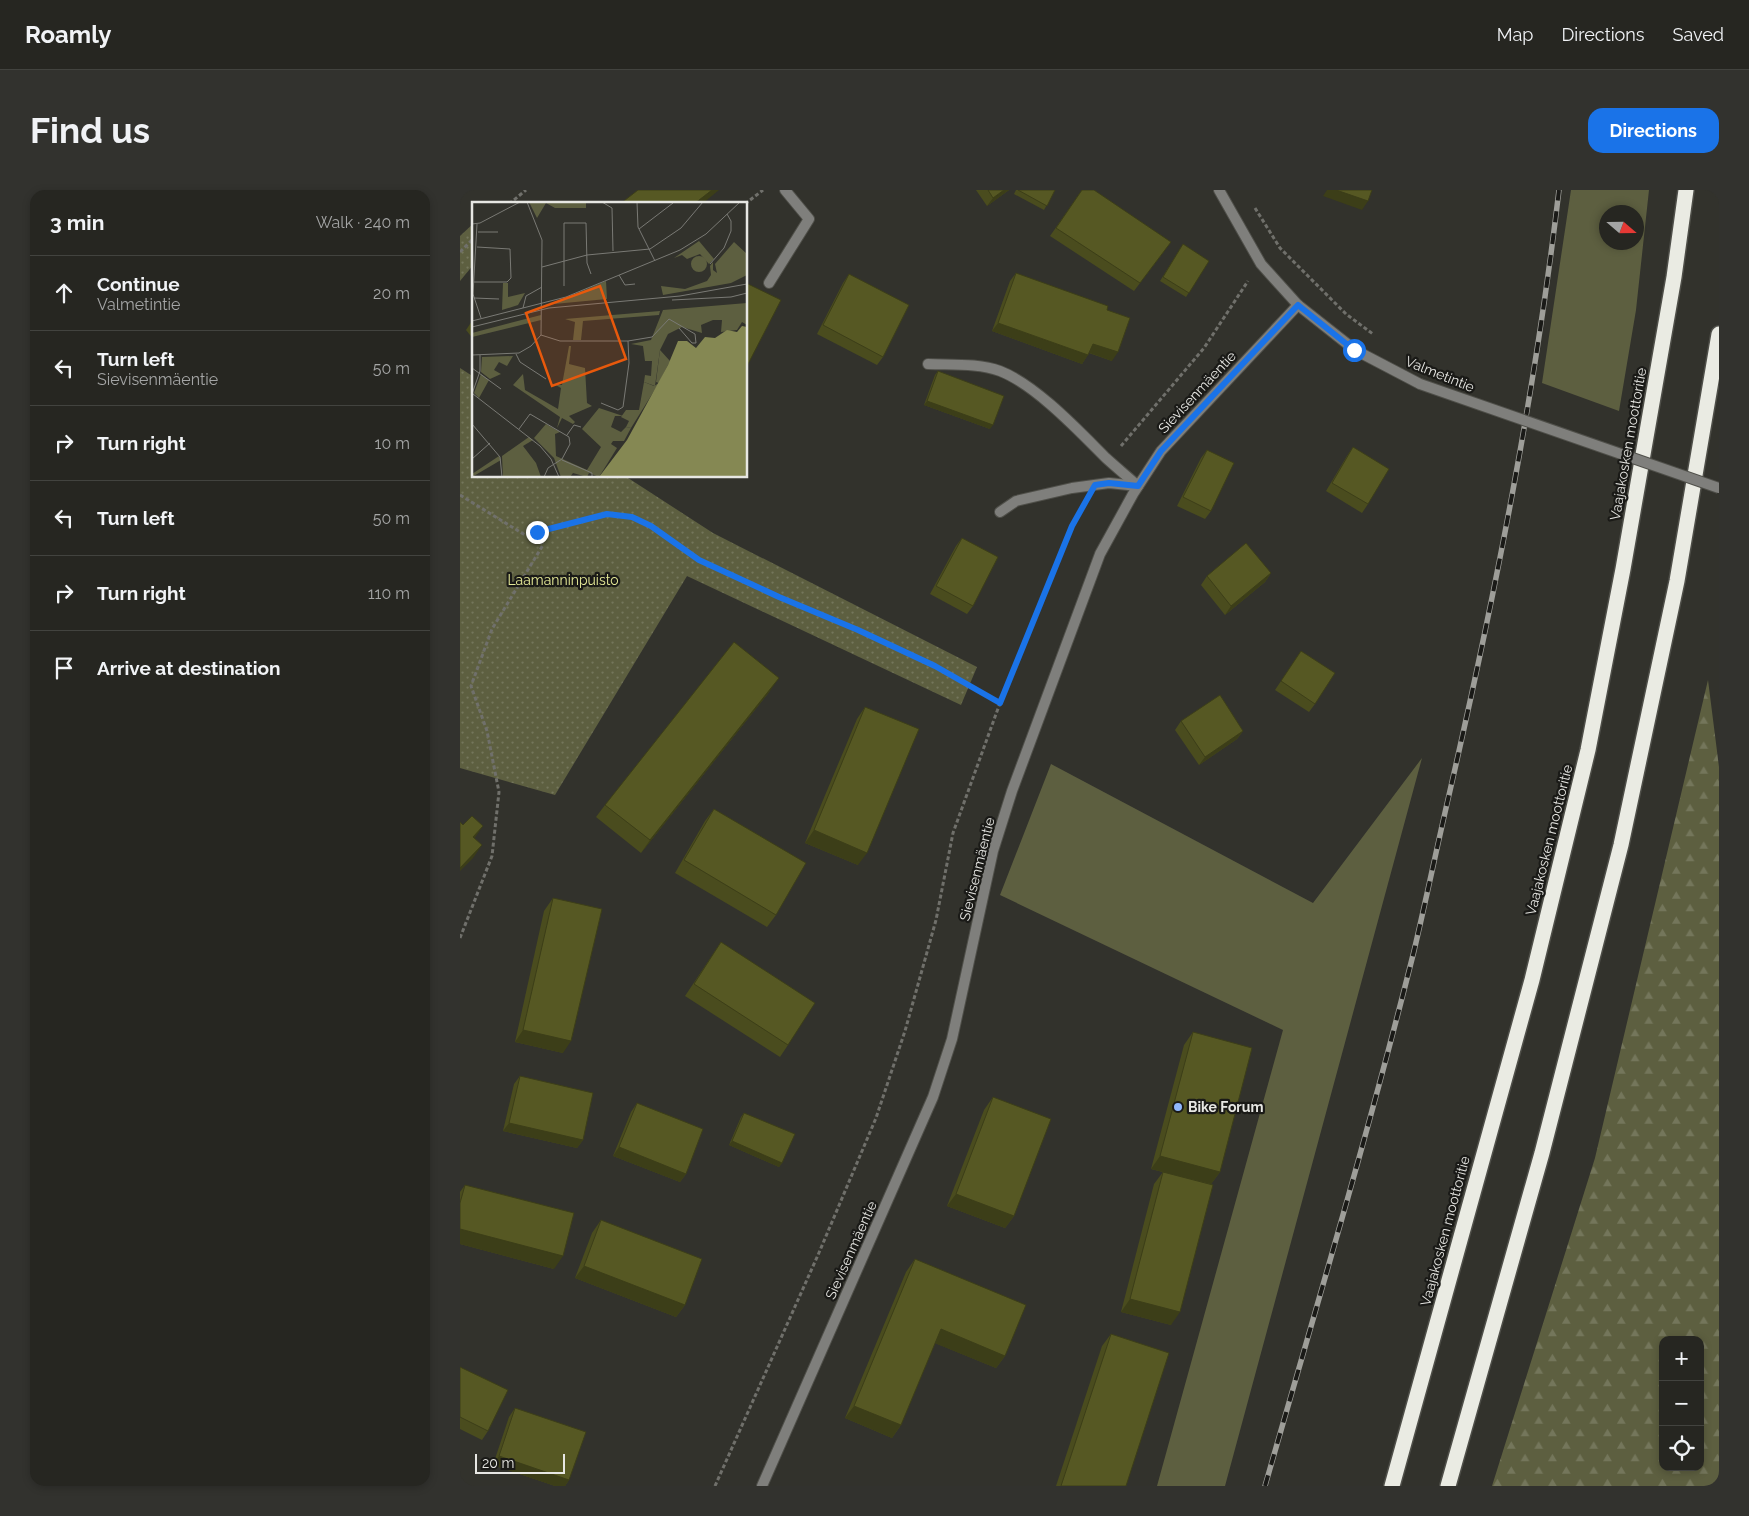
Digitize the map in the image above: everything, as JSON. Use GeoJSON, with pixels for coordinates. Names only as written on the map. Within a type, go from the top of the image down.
{"type":"FeatureCollection","features":[{"type":"Feature","properties":{"kind":"highway","name":"Vaajakosken moottoritie"},"geometry":{"type":"LineString","coordinates":[[1392,1486],[1532,980],[1588,750],[1623,568],[1671,296],[1686,190]]}},
{"type":"Feature","properties":{"kind":"highway"},"geometry":{"type":"LineString","coordinates":[[1448,1486],[1542,1153],[1621,845],[1677,581],[1719,334]]}},
{"type":"Feature","properties":{"kind":"street"},"geometry":{"type":"LineString","coordinates":[[769,283],[809,219],[785,190]]}},
{"type":"Feature","properties":{"kind":"street","name":"Valmetintie"},"geometry":{"type":"LineString","coordinates":[[1219,190],[1261,264],[1298,305],[1354,350],[1420,384],[1719,488]]}},
{"type":"Feature","properties":{"kind":"street","name":"Sievisenmäentie"},"geometry":{"type":"LineString","coordinates":[[762,1486],[933,1097],[952,1039],[993,851],[1012,791],[1100,554],[1138,486],[1161,451],[1298,305]]}},
{"type":"Feature","properties":{"kind":"street"},"geometry":{"type":"LineString","coordinates":[[928,364],[978,366],[999,370],[1013,377],[1064,417],[1138,486]]}},
{"type":"Feature","properties":{"kind":"street"},"geometry":{"type":"LineString","coordinates":[[1000,512],[1016,501],[1072,488],[1109,483],[1138,486]]}},
{"type":"Feature","properties":{"kind":"path"},"geometry":{"type":"LineString","coordinates":[[513,202],[526,190]]}},
{"type":"Feature","properties":{"kind":"path"},"geometry":{"type":"LineString","coordinates":[[748,202],[763,190]]}},
{"type":"Feature","properties":{"kind":"path"},"geometry":{"type":"LineString","coordinates":[[1255,207],[1280,248],[1346,314],[1376,337]]}},
{"type":"Feature","properties":{"kind":"path"},"geometry":{"type":"LineString","coordinates":[[460,252],[472,240]]}},
{"type":"Feature","properties":{"kind":"path"},"geometry":{"type":"LineString","coordinates":[[1109,461],[1204,348],[1243,287],[1261,264],[1280,248]]}},
{"type":"Feature","properties":{"kind":"path"},"geometry":{"type":"LineString","coordinates":[[715,1486],[818,1255],[876,1118],[905,1031],[933,929],[953,833],[1000,703],[1072,526],[1095,485]]}},
{"type":"Feature","properties":{"kind":"path"},"geometry":{"type":"LineString","coordinates":[[460,495],[525,535],[607,514],[632,517],[651,526],[699,560],[935,666],[1000,703]]}},
{"type":"Feature","properties":{"kind":"path"},"geometry":{"type":"LineString","coordinates":[[460,938],[492,856],[499,792],[488,731],[471,686],[492,629],[543,546],[537,532]]}},
{"type":"Feature","properties":{"kind":"green space"},"geometry":{"type":"Polygon","coordinates":[[[1571,190],[1649,190],[1644,236],[1644,205],[1599,205],[1599,250],[1642,250],[1636,310],[1619,411],[1542,383],[1571,190]]]}},
{"type":"Feature","properties":{"kind":"green space"},"geometry":{"type":"Polygon","coordinates":[[[472,225],[472,266],[460,281],[460,236],[472,225]]]}},
{"type":"Feature","properties":{"kind":"green space","name":"Laamanninpuisto"},"geometry":{"type":"Polygon","coordinates":[[[460,368],[472,376],[472,478],[628,478],[713,533],[977,667],[961,705],[687,576],[555,795],[460,768],[460,368]]]}},
{"type":"Feature","properties":{"kind":"green space"},"geometry":{"type":"Polygon","coordinates":[[[1708,680],[1719,767],[1719,1486],[1492,1486],[1595,1158],[1708,680]]]}},
{"type":"Feature","properties":{"kind":"green space"},"geometry":{"type":"Polygon","coordinates":[[[1422,758],[1225,1486],[1157,1486],[1283,1030],[1000,895],[1051,764],[1313,903],[1422,758]]]}},
{"type":"Feature","properties":{"kind":"building"},"geometry":{"type":"Polygon","coordinates":[[[638,190],[712,190],[697,202],[623,202],[638,190]]]}},
{"type":"Feature","properties":{"kind":"building"},"geometry":{"type":"Polygon","coordinates":[[[988,190],[1004,190],[993,198],[988,190]]]}},
{"type":"Feature","properties":{"kind":"building"},"geometry":{"type":"Polygon","coordinates":[[[1018,190],[1055,190],[1047,206],[1018,190]]]}},
{"type":"Feature","properties":{"kind":"building"},"geometry":{"type":"Polygon","coordinates":[[[1082,190],[1094,190],[1171,242],[1140,283],[1056,228],[1082,190]]]}},
{"type":"Feature","properties":{"kind":"building"},"geometry":{"type":"Polygon","coordinates":[[[1336,190],[1372,190],[1368,201],[1336,190]]]}},
{"type":"Feature","properties":{"kind":"building"},"geometry":{"type":"Polygon","coordinates":[[[1183,244],[1209,261],[1189,293],[1163,277],[1183,244]]]}},
{"type":"Feature","properties":{"kind":"building"},"geometry":{"type":"Polygon","coordinates":[[[1016,273],[1108,306],[1107,310],[1130,318],[1118,352],[1093,344],[1088,355],[998,323],[1016,273]]]}},
{"type":"Feature","properties":{"kind":"building"},"geometry":{"type":"Polygon","coordinates":[[[849,274],[909,305],[883,357],[823,325],[849,274]]]}},
{"type":"Feature","properties":{"kind":"building"},"geometry":{"type":"Polygon","coordinates":[[[748,284],[781,300],[748,364],[748,284]]]}},
{"type":"Feature","properties":{"kind":"building"},"geometry":{"type":"Polygon","coordinates":[[[938,371],[1004,396],[993,425],[927,401],[938,371]]]}},
{"type":"Feature","properties":{"kind":"building"},"geometry":{"type":"Polygon","coordinates":[[[1353,447],[1389,469],[1368,504],[1332,483],[1353,447]]]}},
{"type":"Feature","properties":{"kind":"building"},"geometry":{"type":"Polygon","coordinates":[[[1207,450],[1234,463],[1211,511],[1183,497],[1207,450]]]}},
{"type":"Feature","properties":{"kind":"building"},"geometry":{"type":"Polygon","coordinates":[[[962,538],[998,557],[973,606],[936,586],[962,538]]]}},
{"type":"Feature","properties":{"kind":"building"},"geometry":{"type":"Polygon","coordinates":[[[1246,543],[1271,573],[1231,606],[1207,576],[1246,543]]]}},
{"type":"Feature","properties":{"kind":"building"},"geometry":{"type":"Polygon","coordinates":[[[734,642],[779,678],[650,840],[605,805],[734,642]]]}},
{"type":"Feature","properties":{"kind":"building"},"geometry":{"type":"Polygon","coordinates":[[[1301,651],[1335,673],[1315,704],[1281,681],[1301,651]]]}},
{"type":"Feature","properties":{"kind":"building"},"geometry":{"type":"Polygon","coordinates":[[[1220,695],[1243,731],[1205,757],[1181,721],[1220,695]]]}},
{"type":"Feature","properties":{"kind":"building"},"geometry":{"type":"Polygon","coordinates":[[[865,707],[919,729],[867,853],[814,830],[865,707]]]}},
{"type":"Feature","properties":{"kind":"building"},"geometry":{"type":"Polygon","coordinates":[[[714,809],[806,863],[776,915],[684,860],[714,809]]]}},
{"type":"Feature","properties":{"kind":"building"},"geometry":{"type":"Polygon","coordinates":[[[472,816],[483,826],[473,837],[482,845],[460,868],[460,822],[463,825],[472,816]]]}},
{"type":"Feature","properties":{"kind":"building"},"geometry":{"type":"Polygon","coordinates":[[[553,898],[602,909],[571,1041],[523,1030],[553,898]]]}},
{"type":"Feature","properties":{"kind":"building"},"geometry":{"type":"Polygon","coordinates":[[[721,942],[815,1003],[788,1045],[694,984],[721,942]]]}},
{"type":"Feature","properties":{"kind":"building"},"geometry":{"type":"Polygon","coordinates":[[[1193,1032],[1252,1048],[1220,1172],[1160,1156],[1193,1032]]]}},
{"type":"Feature","properties":{"kind":"building"},"geometry":{"type":"Polygon","coordinates":[[[520,1076],[593,1093],[583,1140],[509,1123],[520,1076]]]}},
{"type":"Feature","properties":{"kind":"building"},"geometry":{"type":"Polygon","coordinates":[[[993,1097],[1051,1119],[1014,1216],[956,1194],[993,1097]]]}},
{"type":"Feature","properties":{"kind":"building"},"geometry":{"type":"Polygon","coordinates":[[[637,1103],[703,1129],[686,1174],[619,1147],[637,1103]]]}},
{"type":"Feature","properties":{"kind":"building"},"geometry":{"type":"Polygon","coordinates":[[[744,1113],[795,1134],[782,1163],[732,1141],[744,1113]]]}},
{"type":"Feature","properties":{"kind":"building"},"geometry":{"type":"Polygon","coordinates":[[[1163,1172],[1213,1185],[1180,1312],[1130,1299],[1163,1172]]]}},
{"type":"Feature","properties":{"kind":"building"},"geometry":{"type":"Polygon","coordinates":[[[465,1185],[574,1213],[563,1256],[460,1229],[460,1203],[465,1185]]]}},
{"type":"Feature","properties":{"kind":"building"},"geometry":{"type":"Polygon","coordinates":[[[601,1220],[702,1259],[685,1305],[584,1266],[601,1220]]]}},
{"type":"Feature","properties":{"kind":"building"},"geometry":{"type":"Polygon","coordinates":[[[915,1259],[1026,1305],[1005,1356],[941,1329],[901,1425],[854,1406],[915,1259]]]}},
{"type":"Feature","properties":{"kind":"building"},"geometry":{"type":"Polygon","coordinates":[[[1111,1334],[1169,1353],[1126,1486],[1061,1486],[1111,1334]]]}},
{"type":"Feature","properties":{"kind":"building"},"geometry":{"type":"Polygon","coordinates":[[[460,1367],[508,1390],[488,1431],[460,1417],[460,1367]]]}},
{"type":"Feature","properties":{"kind":"building"},"geometry":{"type":"Polygon","coordinates":[[[515,1408],[586,1432],[569,1480],[499,1456],[515,1408]]]}},
{"type":"Feature","properties":{"kind":"railway"},"geometry":{"type":"LineString","coordinates":[[1265,1486],[1361,1152],[1418,932],[1498,569],[1526,418],[1559,190]]}},
{"type":"Feature","properties":{"kind":"place","name":"Bike Forum"},"geometry":{"type":"Point","coordinates":[1178,1107]}},
{"type":"Feature","properties":{"kind":"route"},"geometry":{"type":"LineString","coordinates":[[537,532],[607,514],[632,517],[651,526],[699,560],[935,666],[1000,703],[1072,526],[1095,485],[1109,483],[1138,486],[1161,451],[1298,305],[1354,350]]}}]}
